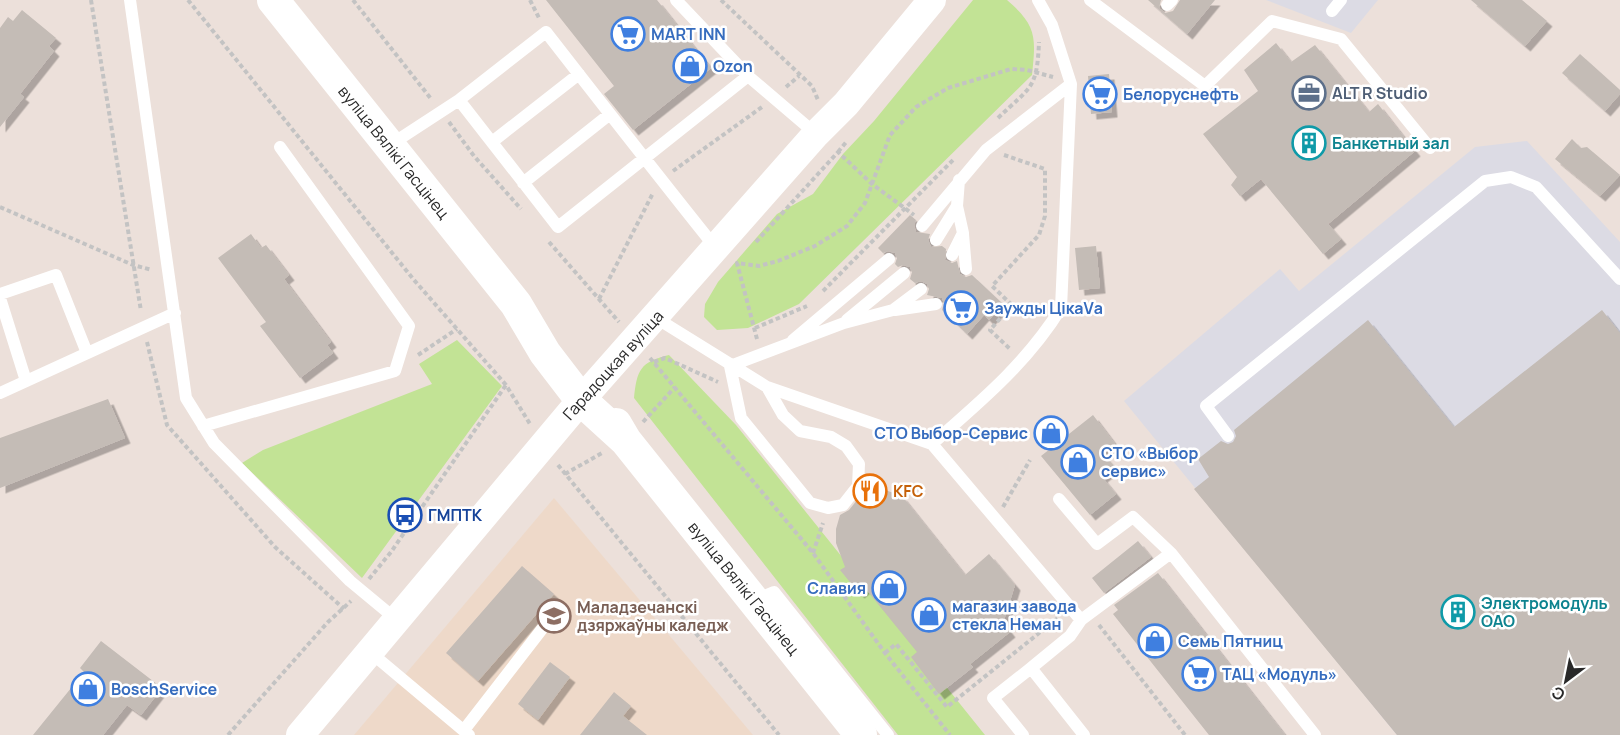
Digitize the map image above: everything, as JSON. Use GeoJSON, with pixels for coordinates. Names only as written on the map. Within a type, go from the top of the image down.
{"type":"FeatureCollection","features":[{"type":"Feature","properties":{"kind":"main road","name":"вуліца Вялікі Гасцінец"},"geometry":{"type":"LineString","coordinates":[[273,0],[516,304],[544,353],[588,394],[861,735]]}},
{"type":"Feature","properties":{"kind":"street","name":"Гарадоцкая вуліца"},"geometry":{"type":"LineString","coordinates":[[300,735],[588,394],[656,318],[727,255],[822,129],[931,0]]}},
{"type":"Feature","properties":{"kind":"lane"},"geometry":{"type":"LineString","coordinates":[[130,0],[186,398],[214,443],[360,590],[397,620]]}},
{"type":"Feature","properties":{"kind":"lane"},"geometry":{"type":"LineString","coordinates":[[676,0],[748,76],[774,98],[822,129]]}},
{"type":"Feature","properties":{"kind":"lane"},"geometry":{"type":"LineString","coordinates":[[932,444],[998,386],[1046,332],[1060,308],[1071,84],[1052,25],[1038,0]]}},
{"type":"Feature","properties":{"kind":"lane"},"geometry":{"type":"LineString","coordinates":[[1090,0],[1205,86],[1272,21],[1341,39],[1430,148]]}},
{"type":"Feature","properties":{"kind":"lane"},"geometry":{"type":"LineString","coordinates":[[1332,11],[1341,0]]}},
{"type":"Feature","properties":{"kind":"lane"},"geometry":{"type":"LineString","coordinates":[[389,146],[459,100],[546,32],[660,179],[727,255]]}},
{"type":"Feature","properties":{"kind":"lane"},"geometry":{"type":"LineString","coordinates":[[492,142],[579,74]]}},
{"type":"Feature","properties":{"kind":"lane"},"geometry":{"type":"LineString","coordinates":[[459,100],[558,227],[748,76]]}},
{"type":"Feature","properties":{"kind":"lane"},"geometry":{"type":"LineString","coordinates":[[923,224],[986,150],[1071,84]]}},
{"type":"Feature","properties":{"kind":"lane"},"geometry":{"type":"LineString","coordinates":[[523,183],[610,114]]}},
{"type":"Feature","properties":{"kind":"lane"},"geometry":{"type":"LineString","coordinates":[[203,426],[395,371],[409,326],[280,147]]}},
{"type":"Feature","properties":{"kind":"lane"},"geometry":{"type":"LineString","coordinates":[[1228,436],[1206,406],[1485,181],[1511,177],[1536,187],[1620,279]]}},
{"type":"Feature","properties":{"kind":"lane"},"geometry":{"type":"LineString","coordinates":[[959,180],[957,206],[963,232],[966,269]]}},
{"type":"Feature","properties":{"kind":"lane"},"geometry":{"type":"LineString","coordinates":[[936,240],[957,206]]}},
{"type":"Feature","properties":{"kind":"lane"},"geometry":{"type":"LineString","coordinates":[[952,255],[963,232]]}},
{"type":"Feature","properties":{"kind":"lane"},"geometry":{"type":"LineString","coordinates":[[785,346],[889,259]]}},
{"type":"Feature","properties":{"kind":"lane"},"geometry":{"type":"LineString","coordinates":[[844,323],[904,273]]}},
{"type":"Feature","properties":{"kind":"lane"},"geometry":{"type":"LineString","coordinates":[[0,294],[56,275],[87,353]]}},
{"type":"Feature","properties":{"kind":"lane"},"geometry":{"type":"LineString","coordinates":[[893,310],[921,289]]}},
{"type":"Feature","properties":{"kind":"lane"},"geometry":{"type":"LineString","coordinates":[[0,298],[26,381]]}},
{"type":"Feature","properties":{"kind":"lane"},"geometry":{"type":"LineString","coordinates":[[730,366],[844,323],[893,310],[936,304]]}},
{"type":"Feature","properties":{"kind":"lane"},"geometry":{"type":"LineString","coordinates":[[0,393],[175,313]]}},
{"type":"Feature","properties":{"kind":"lane"},"geometry":{"type":"LineString","coordinates":[[656,318],[767,387],[932,444],[1085,616]]}},
{"type":"Feature","properties":{"kind":"lane"},"geometry":{"type":"LineString","coordinates":[[730,366],[741,418],[810,503],[828,508],[843,506],[858,486],[859,464],[846,446],[831,437],[800,431],[783,415],[767,387]]}},
{"type":"Feature","properties":{"kind":"lane"},"geometry":{"type":"LineString","coordinates":[[1059,499],[1097,544],[1133,517],[1171,553],[1315,735]]}},
{"type":"Feature","properties":{"kind":"lane"},"geometry":{"type":"LineString","coordinates":[[1023,735],[993,698],[1070,636],[1085,616],[1171,553]]}},
{"type":"Feature","properties":{"kind":"lane"},"geometry":{"type":"LineString","coordinates":[[754,601],[774,592],[888,735]]}},
{"type":"Feature","properties":{"kind":"lane"},"geometry":{"type":"LineString","coordinates":[[369,651],[467,733],[558,607]]}},
{"type":"Feature","properties":{"kind":"lane"},"geometry":{"type":"LineString","coordinates":[[1031,668],[1084,735]]}},
{"type":"Feature","properties":{"kind":"path"},"geometry":{"type":"LineString","coordinates":[[188,0],[457,329],[506,385],[543,445],[565,474],[779,735]]}},
{"type":"Feature","properties":{"kind":"path"},"geometry":{"type":"LineString","coordinates":[[354,0],[474,156],[529,218]]}},
{"type":"Feature","properties":{"kind":"path"},"geometry":{"type":"LineString","coordinates":[[721,0],[812,86],[822,129]]}},
{"type":"Feature","properties":{"kind":"path"},"geometry":{"type":"LineString","coordinates":[[992,124],[1034,83],[1038,72],[1039,41],[1036,32]]}},
{"type":"Feature","properties":{"kind":"path"},"geometry":{"type":"LineString","coordinates":[[727,255],[759,266],[815,246],[847,226],[865,203],[890,135],[916,107],[948,88],[1011,69],[1038,72],[1071,84]]}},
{"type":"Feature","properties":{"kind":"path"},"geometry":{"type":"LineString","coordinates":[[599,298],[660,179],[718,141],[799,76]]}},
{"type":"Feature","properties":{"kind":"path"},"geometry":{"type":"LineString","coordinates":[[817,297],[904,208],[975,140],[986,150],[1045,169],[1045,216],[1039,234],[992,286],[1012,305],[990,330],[1021,361]]}},
{"type":"Feature","properties":{"kind":"path"},"geometry":{"type":"LineString","coordinates":[[753,246],[838,152],[872,184],[923,224]]}},
{"type":"Feature","properties":{"kind":"path"},"geometry":{"type":"LineString","coordinates":[[0,207],[133,265],[167,273]]}},
{"type":"Feature","properties":{"kind":"path"},"geometry":{"type":"LineString","coordinates":[[544,236],[654,362],[813,553],[885,653],[950,735]]}},
{"type":"Feature","properties":{"kind":"path"},"geometry":{"type":"LineString","coordinates":[[727,255],[745,254]]}},
{"type":"Feature","properties":{"kind":"path"},"geometry":{"type":"LineString","coordinates":[[727,255],[755,328],[760,356]]}},
{"type":"Feature","properties":{"kind":"path"},"geometry":{"type":"LineString","coordinates":[[755,328],[809,305]]}},
{"type":"Feature","properties":{"kind":"path"},"geometry":{"type":"LineString","coordinates":[[395,371],[457,329]]}},
{"type":"Feature","properties":{"kind":"path"},"geometry":{"type":"LineString","coordinates":[[654,362],[665,358],[735,392]]}},
{"type":"Feature","properties":{"kind":"path"},"geometry":{"type":"LineString","coordinates":[[228,735],[360,590],[391,552],[506,385]]}},
{"type":"Feature","properties":{"kind":"path"},"geometry":{"type":"LineString","coordinates":[[565,474],[624,439],[675,387]]}},
{"type":"Feature","properties":{"kind":"path"},"geometry":{"type":"LineString","coordinates":[[1003,507],[1030,460]]}},
{"type":"Feature","properties":{"kind":"path"},"geometry":{"type":"LineString","coordinates":[[996,498],[1010,516]]}},
{"type":"Feature","properties":{"kind":"path"},"geometry":{"type":"LineString","coordinates":[[813,553],[828,508]]}},
{"type":"Feature","properties":{"kind":"path"},"geometry":{"type":"LineString","coordinates":[[885,653],[896,644],[947,707],[1067,610]]}},
{"type":"Feature","properties":{"kind":"path"},"geometry":{"type":"LineString","coordinates":[[1085,616],[1185,735]]}},
{"type":"Feature","properties":{"kind":"shaded area"},"geometry":{"type":"Polygon","coordinates":[[[1266,0],[1378,0],[1351,33],[1266,0]]]}},
{"type":"Feature","properties":{"kind":"shaded area","name":"Электромодуль ОАО"},"geometry":{"type":"Polygon","coordinates":[[[1527,141],[1620,242],[1620,735],[1397,735],[1124,401],[1280,269],[1299,291],[1475,147],[1527,141]]]}},
{"type":"Feature","properties":{"kind":"shaded area","name":"Маладзечанскі дзяржаўны каледж"},"geometry":{"type":"Polygon","coordinates":[[[554,498],[753,735],[354,735],[554,498]]]}},
{"type":"Feature","properties":{"kind":"green space"},"geometry":{"type":"Polygon","coordinates":[[[973,0],[1007,0],[1024,17],[1034,41],[1032,75],[799,304],[748,328],[717,330],[704,317],[705,304],[718,282],[777,214],[813,194],[843,154],[874,121],[973,0]]]}},
{"type":"Feature","properties":{"kind":"green space"},"geometry":{"type":"Polygon","coordinates":[[[457,340],[502,386],[362,578],[242,463],[263,450],[432,384],[419,364],[457,340]]]}},
{"type":"Feature","properties":{"kind":"green space"},"geometry":{"type":"Polygon","coordinates":[[[669,355],[736,425],[985,735],[898,735],[634,398],[639,374],[646,364],[669,355]]]}},
{"type":"Feature","properties":{"kind":"building","name":"MART INN"},"geometry":{"type":"Polygon","coordinates":[[[546,0],[657,0],[711,68],[633,130],[604,94],[614,86],[546,0]]]}},
{"type":"Feature","properties":{"kind":"building"},"geometry":{"type":"Polygon","coordinates":[[[1148,0],[1161,0],[1159,8],[1165,13],[1173,11],[1180,0],[1215,0],[1187,34],[1148,0]]]}},
{"type":"Feature","properties":{"kind":"building"},"geometry":{"type":"Polygon","coordinates":[[[1471,0],[1522,0],[1547,21],[1525,46],[1471,0]]]}},
{"type":"Feature","properties":{"kind":"building"},"geometry":{"type":"Polygon","coordinates":[[[22,10],[56,38],[49,46],[54,51],[20,94],[24,97],[0,127],[0,28],[8,17],[13,21],[22,10]]]}},
{"type":"Feature","properties":{"kind":"building","name":"Банкетный зал"},"geometry":{"type":"Polygon","coordinates":[[[1276,43],[1291,62],[1315,45],[1369,112],[1378,104],[1415,151],[1328,224],[1341,239],[1323,254],[1261,179],[1240,196],[1231,185],[1237,177],[1203,134],[1258,91],[1244,70],[1276,43]]]}},
{"type":"Feature","properties":{"kind":"building"},"geometry":{"type":"Polygon","coordinates":[[[1580,54],[1620,90],[1620,94],[1605,111],[1562,73],[1580,54]]]}},
{"type":"Feature","properties":{"kind":"building","name":"Белоруснефть"},"geometry":{"type":"Polygon","coordinates":[[[1109,74],[1112,112],[1091,114],[1088,76],[1109,74]]]}},
{"type":"Feature","properties":{"kind":"building"},"geometry":{"type":"Polygon","coordinates":[[[1572,139],[1581,148],[1587,147],[1620,175],[1600,196],[1555,159],[1572,139]]]}},
{"type":"Feature","properties":{"kind":"building"},"geometry":{"type":"Polygon","coordinates":[[[910,215],[916,220],[914,225],[916,232],[930,234],[928,240],[931,247],[942,246],[946,249],[945,260],[952,263],[957,261],[960,274],[966,277],[972,275],[1004,305],[989,320],[984,315],[967,334],[942,310],[944,303],[942,298],[927,295],[929,289],[927,284],[921,281],[915,283],[910,279],[912,272],[910,267],[903,265],[898,267],[895,264],[897,258],[895,253],[888,251],[883,253],[878,248],[910,215]]]}},
{"type":"Feature","properties":{"kind":"building"},"geometry":{"type":"Polygon","coordinates":[[[251,234],[261,248],[266,245],[289,275],[284,279],[331,342],[327,345],[333,353],[300,378],[260,326],[266,322],[218,258],[251,234]]]}},
{"type":"Feature","properties":{"kind":"building"},"geometry":{"type":"Polygon","coordinates":[[[1096,246],[1100,288],[1079,290],[1075,248],[1096,246]]]}},
{"type":"Feature","properties":{"kind":"building","name":"Электромодуль ОАО"},"geometry":{"type":"Polygon","coordinates":[[[1602,310],[1620,333],[1620,735],[1397,735],[1194,489],[1209,477],[1198,459],[1221,441],[1228,444],[1233,442],[1236,436],[1234,430],[1368,320],[1454,427],[1602,310]]]}},
{"type":"Feature","properties":{"kind":"building"},"geometry":{"type":"Polygon","coordinates":[[[108,399],[125,438],[0,488],[0,438],[108,399]]]}},
{"type":"Feature","properties":{"kind":"building","name":"СТО «Выбор сервис»"},"geometry":{"type":"Polygon","coordinates":[[[1093,415],[1115,444],[1103,454],[1115,467],[1102,477],[1116,494],[1090,515],[1041,456],[1093,415]]]}},
{"type":"Feature","properties":{"kind":"building"},"geometry":{"type":"Polygon","coordinates":[[[888,491],[902,496],[965,575],[989,554],[1015,585],[1003,623],[1010,632],[970,664],[973,667],[939,694],[911,657],[917,652],[865,588],[859,593],[840,570],[845,567],[836,543],[836,529],[840,515],[849,510],[862,494],[888,491]]]}},
{"type":"Feature","properties":{"kind":"building"},"geometry":{"type":"Polygon","coordinates":[[[1138,541],[1151,557],[1104,593],[1092,578],[1138,541]]]}},
{"type":"Feature","properties":{"kind":"building"},"geometry":{"type":"Polygon","coordinates":[[[522,566],[554,594],[478,681],[446,653],[522,566]]]}},
{"type":"Feature","properties":{"kind":"building","name":"ТАЦ «Модуль»"},"geometry":{"type":"Polygon","coordinates":[[[1158,573],[1285,735],[1209,735],[1113,614],[1118,610],[1114,605],[1158,573]]]}},
{"type":"Feature","properties":{"kind":"building"},"geometry":{"type":"Polygon","coordinates":[[[101,641],[162,688],[141,715],[127,705],[103,735],[33,735],[84,672],[80,668],[101,641]]]}},
{"type":"Feature","properties":{"kind":"building"},"geometry":{"type":"Polygon","coordinates":[[[550,662],[570,677],[538,720],[518,704],[550,662]]]}},
{"type":"Feature","properties":{"kind":"building"},"geometry":{"type":"Polygon","coordinates":[[[614,692],[631,706],[623,716],[647,735],[580,735],[614,692]]]}},
{"type":"Feature","properties":{"kind":"place","name":"MART INN"},"geometry":{"type":"Point","coordinates":[628,34]}},
{"type":"Feature","properties":{"kind":"place","name":"Ozon"},"geometry":{"type":"Point","coordinates":[690,66]}},
{"type":"Feature","properties":{"kind":"place","name":"ALT R Studio"},"geometry":{"type":"Point","coordinates":[1309,93]}},
{"type":"Feature","properties":{"kind":"place","name":"Белоруснефть"},"geometry":{"type":"Point","coordinates":[1100,94]}},
{"type":"Feature","properties":{"kind":"place","name":"Банкетный зал"},"geometry":{"type":"Point","coordinates":[1309,143]}},
{"type":"Feature","properties":{"kind":"place","name":"Заужды ЦікаVа"},"geometry":{"type":"Point","coordinates":[961,308]}},
{"type":"Feature","properties":{"kind":"place","name":"СТО Выбор-Сервис"},"geometry":{"type":"Point","coordinates":[1051,433]}},
{"type":"Feature","properties":{"kind":"place","name":"СТО «Выбор сервис»"},"geometry":{"type":"Point","coordinates":[1078,462]}},
{"type":"Feature","properties":{"kind":"place","name":"KFC"},"geometry":{"type":"Point","coordinates":[870,491]}},
{"type":"Feature","properties":{"kind":"place","name":"ГМПТК"},"geometry":{"type":"Point","coordinates":[405,515]}},
{"type":"Feature","properties":{"kind":"place","name":"Славия"},"geometry":{"type":"Point","coordinates":[889,588]}},
{"type":"Feature","properties":{"kind":"place","name":"Электромодуль ОАО"},"geometry":{"type":"Point","coordinates":[1458,612]}},
{"type":"Feature","properties":{"kind":"place","name":"магазин завода стекла Неман"},"geometry":{"type":"Point","coordinates":[929,615]}},
{"type":"Feature","properties":{"kind":"place","name":"Маладзечанскі дзяржаўны каледж"},"geometry":{"type":"Point","coordinates":[554,616]}},
{"type":"Feature","properties":{"kind":"place","name":"Семь Пятниц"},"geometry":{"type":"Point","coordinates":[1155,641]}},
{"type":"Feature","properties":{"kind":"place","name":"ТАЦ «Модуль»"},"geometry":{"type":"Point","coordinates":[1199,674]}},
{"type":"Feature","properties":{"kind":"place","name":"BoschService"},"geometry":{"type":"Point","coordinates":[88,689]}}]}
